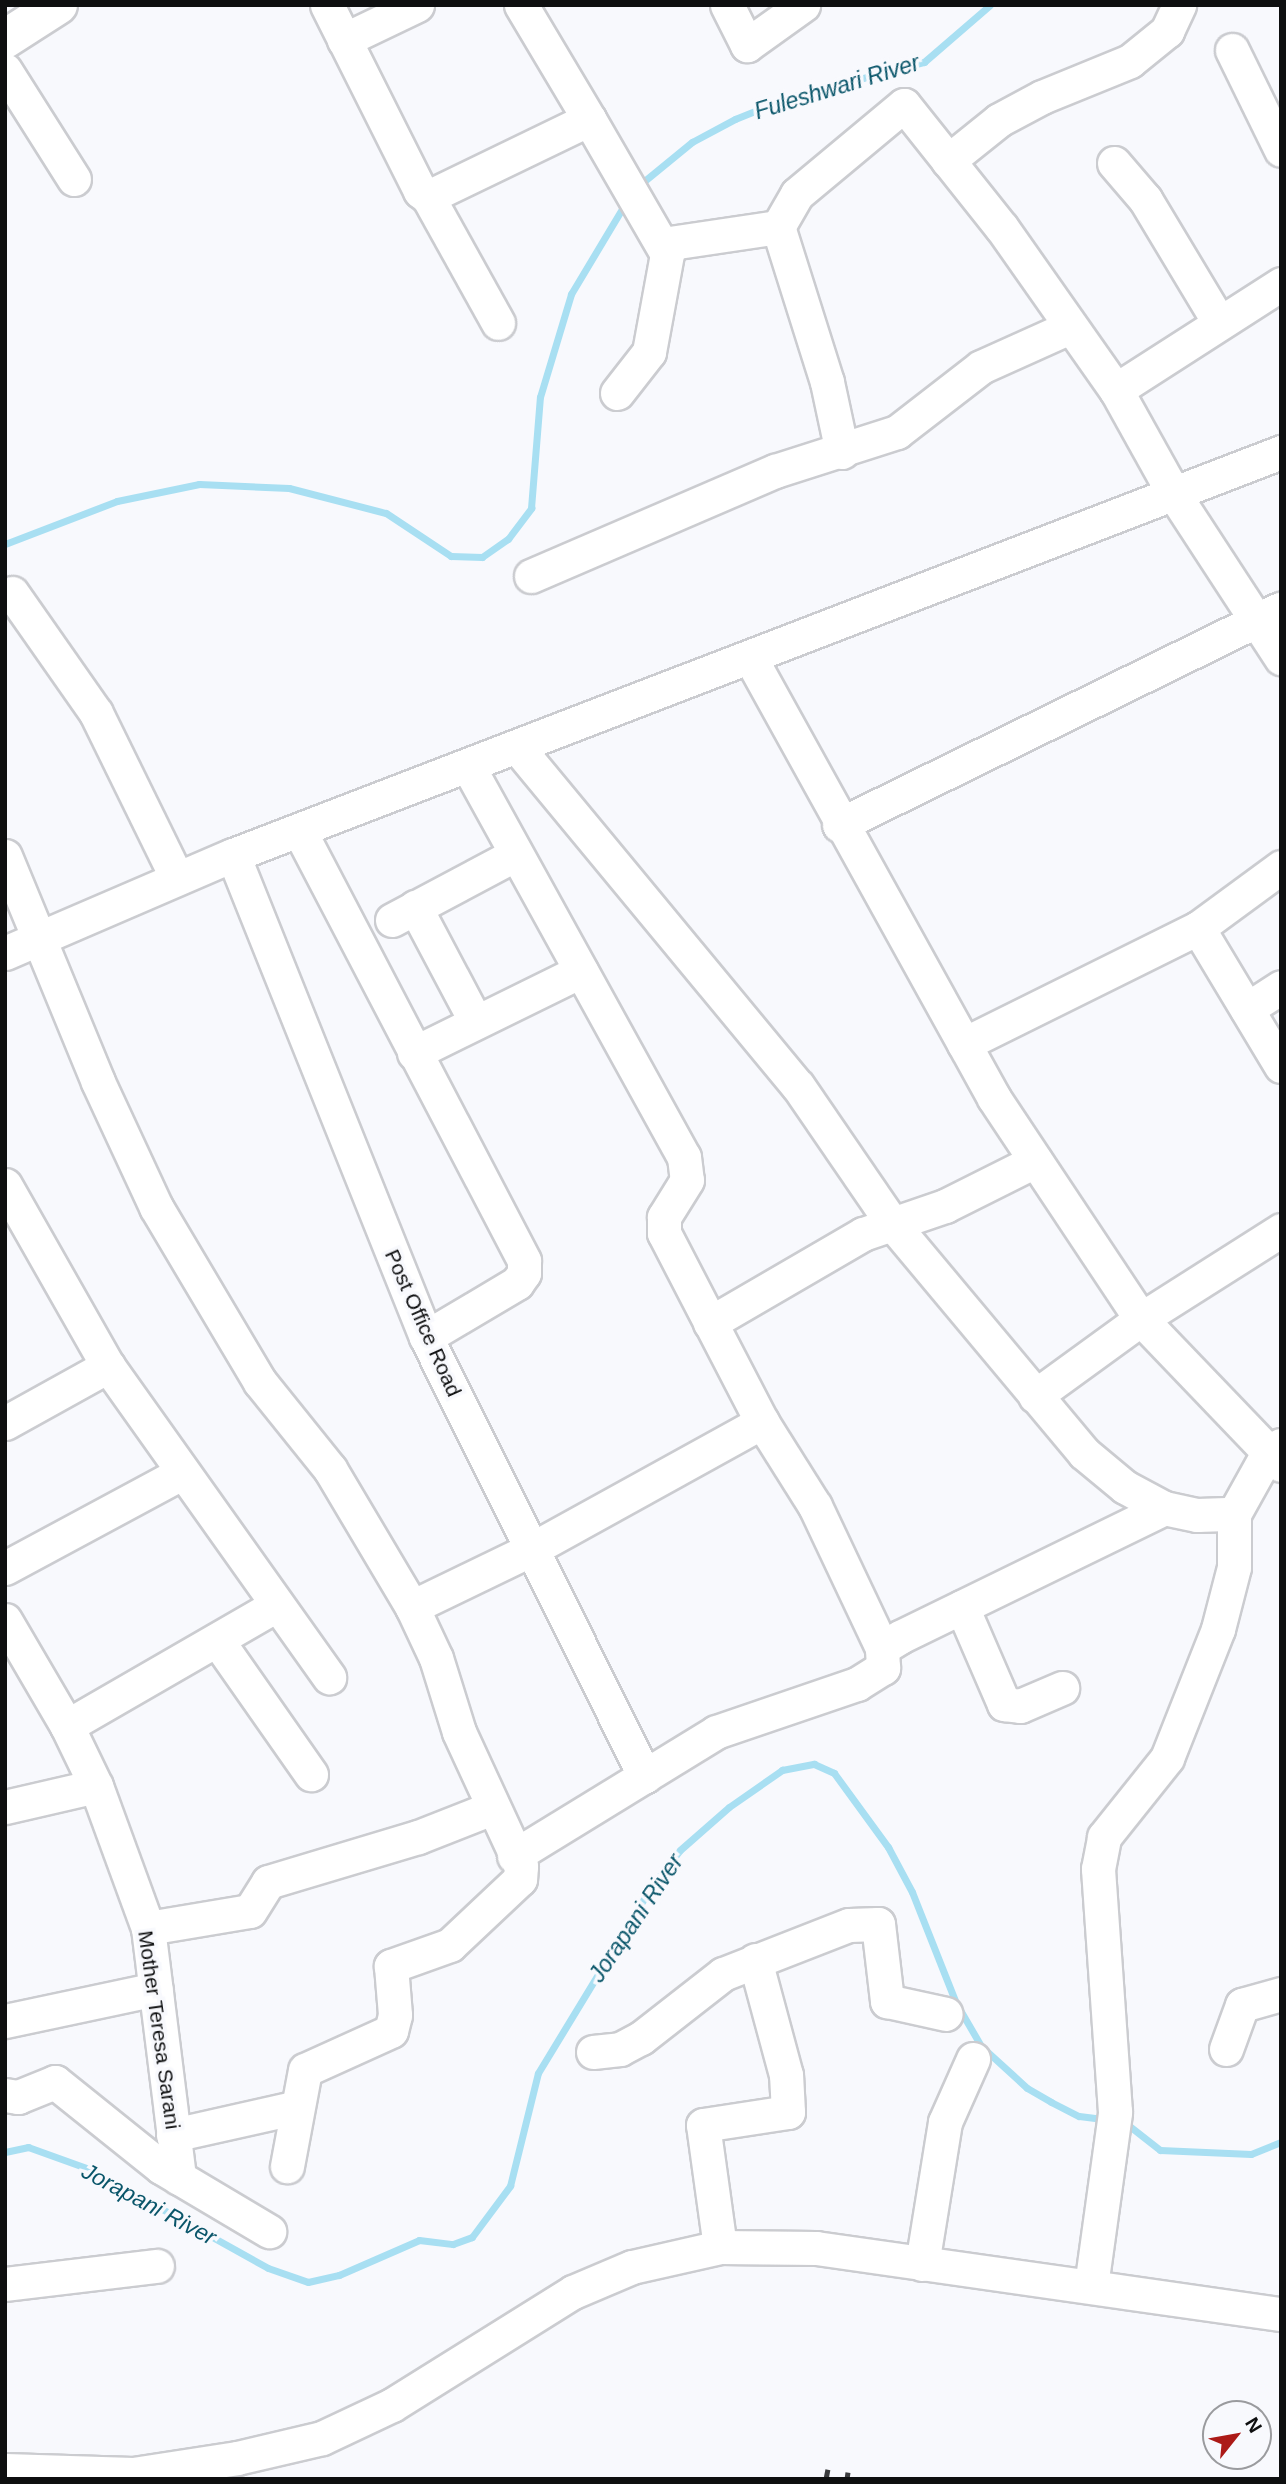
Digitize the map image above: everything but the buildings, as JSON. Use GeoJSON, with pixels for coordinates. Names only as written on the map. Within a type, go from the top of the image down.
{"type":"FeatureCollection","features":[{"type":"Feature","properties":{"kind":"main road"},"geometry":{"type":"LineString","coordinates":[[5,39],[58,5]]}},
{"type":"Feature","properties":{"kind":"street"},"geometry":{"type":"LineString","coordinates":[[327,5],[420,191],[428,197],[498,323]]}},
{"type":"Feature","properties":{"kind":"street"},"geometry":{"type":"LineString","coordinates":[[344,40],[418,5]]}},
{"type":"Feature","properties":{"kind":"street"},"geometry":{"type":"LineString","coordinates":[[521,5],[589,119],[641,215],[664,244],[667,254],[649,352],[617,393]]}},
{"type":"Feature","properties":{"kind":"street"},"geometry":{"type":"LineString","coordinates":[[727,5],[747,44],[803,5]]}},
{"type":"Feature","properties":{"kind":"street"},"geometry":{"type":"LineString","coordinates":[[948,161],[999,120],[1042,97],[1130,61],[1167,31],[1179,5]]}},
{"type":"Feature","properties":{"kind":"street"},"geometry":{"type":"LineString","coordinates":[[1232,50],[1281,150]]}},
{"type":"Feature","properties":{"kind":"street"},"geometry":{"type":"LineString","coordinates":[[5,70],[74,179]]}},
{"type":"Feature","properties":{"kind":"street"},"geometry":{"type":"LineString","coordinates":[[842,452],[827,382],[778,227],[797,194],[904,105],[1002,228],[1116,390],[1174,494],[1269,614],[1281,658]]}},
{"type":"Feature","properties":{"kind":"street"},"geometry":{"type":"LineString","coordinates":[[428,197],[589,119]]}},
{"type":"Feature","properties":{"kind":"street"},"geometry":{"type":"LineString","coordinates":[[1114,163],[1145,200],[1219,323]]}},
{"type":"Feature","properties":{"kind":"street"},"geometry":{"type":"LineString","coordinates":[[664,244],[778,227]]}},
{"type":"Feature","properties":{"kind":"street"},"geometry":{"type":"LineString","coordinates":[[1116,390],[1281,284]]}},
{"type":"Feature","properties":{"kind":"street"},"geometry":{"type":"LineString","coordinates":[[531,576],[775,471],[842,452],[897,432],[981,367],[1070,327]]}},
{"type":"Feature","properties":{"kind":"street"},"geometry":{"type":"LineString","coordinates":[[5,953],[233,855],[751,659],[1281,452]]}},
{"type":"Feature","properties":{"kind":"street"},"geometry":{"type":"LineString","coordinates":[[12,593],[96,713],[177,878]]}},
{"type":"Feature","properties":{"kind":"street"},"geometry":{"type":"LineString","coordinates":[[839,825],[1269,614]]}},
{"type":"Feature","properties":{"kind":"street"},"geometry":{"type":"LineString","coordinates":[[751,659],[839,825],[964,1044],[1035,1161],[1141,1319],[1277,1455],[1234,1514],[1234,1567],[1229,1590],[1167,1758],[1104,1838],[1098,1869],[1114,2125],[1091,2286]]}},
{"type":"Feature","properties":{"kind":"street"},"geometry":{"type":"LineString","coordinates":[[518,748],[798,1086],[891,1222],[1084,1453],[1125,1487],[1164,1508],[1197,1515],[1234,1514]]}},
{"type":"Feature","properties":{"kind":"street"},"geometry":{"type":"LineString","coordinates":[[468,766],[684,1157],[687,1180],[662,1226],[762,1422],[820,1517],[882,1648],[883,1668],[873,1676],[800,1706],[730,1725],[514,1856]]}},
{"type":"Feature","properties":{"kind":"street"},"geometry":{"type":"LineString","coordinates":[[299,830],[524,1261],[524,1273],[517,1283],[426,1337]]}},
{"type":"Feature","properties":{"kind":"street"},"geometry":{"type":"LineString","coordinates":[[477,1023],[404,914],[516,854]]}},
{"type":"Feature","properties":{"kind":"street","name":"Post Office Road"},"geometry":{"type":"LineString","coordinates":[[233,855],[426,1337],[645,1776]]}},
{"type":"Feature","properties":{"kind":"street"},"geometry":{"type":"LineString","coordinates":[[5,856],[156,1207],[260,1382],[330,1469],[412,1607],[492,1808],[521,1866],[520,1879],[471,1928],[429,1956],[391,1966],[395,2015],[391,2031],[305,2070],[295,2108],[287,2166]]}},
{"type":"Feature","properties":{"kind":"street"},"geometry":{"type":"LineString","coordinates":[[964,1044],[1198,928],[1281,867]]}},
{"type":"Feature","properties":{"kind":"street"},"geometry":{"type":"LineString","coordinates":[[1198,928],[1281,1066]]}},
{"type":"Feature","properties":{"kind":"street"},"geometry":{"type":"LineString","coordinates":[[414,1053],[581,971]]}},
{"type":"Feature","properties":{"kind":"street"},"geometry":{"type":"LineString","coordinates":[[1247,1009],[1281,988]]}},
{"type":"Feature","properties":{"kind":"street"},"geometry":{"type":"LineString","coordinates":[[710,1322],[891,1222],[945,1206],[1035,1161]]}},
{"type":"Feature","properties":{"kind":"street"},"geometry":{"type":"LineString","coordinates":[[5,1185],[108,1366],[329,1677]]}},
{"type":"Feature","properties":{"kind":"street"},"geometry":{"type":"LineString","coordinates":[[1035,1396],[1141,1319],[1281,1230]]}},
{"type":"Feature","properties":{"kind":"street"},"geometry":{"type":"LineString","coordinates":[[5,1423],[108,1366]]}},
{"type":"Feature","properties":{"kind":"street"},"geometry":{"type":"LineString","coordinates":[[412,1607],[532,1549],[762,1422]]}},
{"type":"Feature","properties":{"kind":"street"},"geometry":{"type":"LineString","coordinates":[[5,1568],[183,1472]]}},
{"type":"Feature","properties":{"kind":"street"},"geometry":{"type":"LineString","coordinates":[[882,1648],[1164,1508]]}},
{"type":"Feature","properties":{"kind":"street"},"geometry":{"type":"LineString","coordinates":[[67,1726],[277,1605]]}},
{"type":"Feature","properties":{"kind":"street"},"geometry":{"type":"LineString","coordinates":[[962,1607],[1004,1704],[1020,1706],[1062,1688]]}},
{"type":"Feature","properties":{"kind":"street","name":"Mother Teresa Sarani"},"geometry":{"type":"LineString","coordinates":[[10,1639],[67,1726],[96,1786],[148,1928],[179,2178]]}},
{"type":"Feature","properties":{"kind":"street"},"geometry":{"type":"LineString","coordinates":[[217,1640],[311,1774]]}},
{"type":"Feature","properties":{"kind":"street"},"geometry":{"type":"LineString","coordinates":[[5,1807],[96,1786]]}},
{"type":"Feature","properties":{"kind":"street"},"geometry":{"type":"LineString","coordinates":[[148,1928],[250,1911],[268,1882],[418,1838],[492,1808]]}},
{"type":"Feature","properties":{"kind":"street"},"geometry":{"type":"LineString","coordinates":[[593,2052],[620,2049],[641,2038],[723,1974],[849,1926],[878,1924],[887,2001],[946,2014]]}},
{"type":"Feature","properties":{"kind":"street"},"geometry":{"type":"LineString","coordinates":[[720,2247],[703,2124],[788,2112],[786,2075],[755,1960]]}},
{"type":"Feature","properties":{"kind":"street"},"geometry":{"type":"LineString","coordinates":[[5,2021],[156,1989]]}},
{"type":"Feature","properties":{"kind":"street"},"geometry":{"type":"LineString","coordinates":[[1226,2049],[1242,2005],[1257,1997],[1281,1994]]}},
{"type":"Feature","properties":{"kind":"street"},"geometry":{"type":"LineString","coordinates":[[922,2264],[945,2122],[974,2059]]}},
{"type":"Feature","properties":{"kind":"street"},"geometry":{"type":"LineString","coordinates":[[5,2095],[18,2097],[55,2082],[179,2178],[269,2231]]}},
{"type":"Feature","properties":{"kind":"street"},"geometry":{"type":"LineString","coordinates":[[173,2135],[295,2108]]}},
{"type":"Feature","properties":{"kind":"street"},"geometry":{"type":"LineString","coordinates":[[5,2470],[133,2474],[237,2458],[321,2438],[392,2405],[573,2292],[632,2267],[720,2247],[793,2245],[1281,2314]]}},
{"type":"Feature","properties":{"kind":"street"},"geometry":{"type":"LineString","coordinates":[[5,2284],[157,2266]]}},
{"type":"Feature","properties":{"kind":"waterway","name":"Fuleshwari River"},"geometry":{"type":"LineString","coordinates":[[637,187],[692,142],[735,119],[787,98],[924,62],[990,5]]}},
{"type":"Feature","properties":{"kind":"waterway","name":"Fuleshwari River"},"geometry":{"type":"LineString","coordinates":[[5,544],[117,501],[199,484],[289,488],[386,513],[451,556],[482,557],[508,539],[531,508],[540,397],[571,294],[626,202]]}},
{"type":"Feature","properties":{"kind":"waterway","name":"Jorapani River"},"geometry":{"type":"LineString","coordinates":[[5,2152],[28,2147],[92,2170],[268,2268],[308,2282],[339,2275],[419,2240],[453,2244],[472,2237],[510,2186],[538,2073],[653,1884],[680,1850],[729,1807],[782,1770],[814,1764],[834,1773],[888,1847],[912,1892],[956,2003],[981,2046],[1027,2088],[1079,2116],[1105,2119]]}},
{"type":"Feature","properties":{"kind":"waterway","name":"Jorapani River"},"geometry":{"type":"LineString","coordinates":[[1123,2121],[1160,2150],[1251,2154],[1281,2142]]}},
{"type":"Feature","properties":{"kind":"railway"},"geometry":{"type":"LineString","coordinates":[[826,2479],[828,2469]]}},
{"type":"Feature","properties":{"kind":"railway"},"geometry":{"type":"LineString","coordinates":[[847,2479],[848,2472]]}}]}
